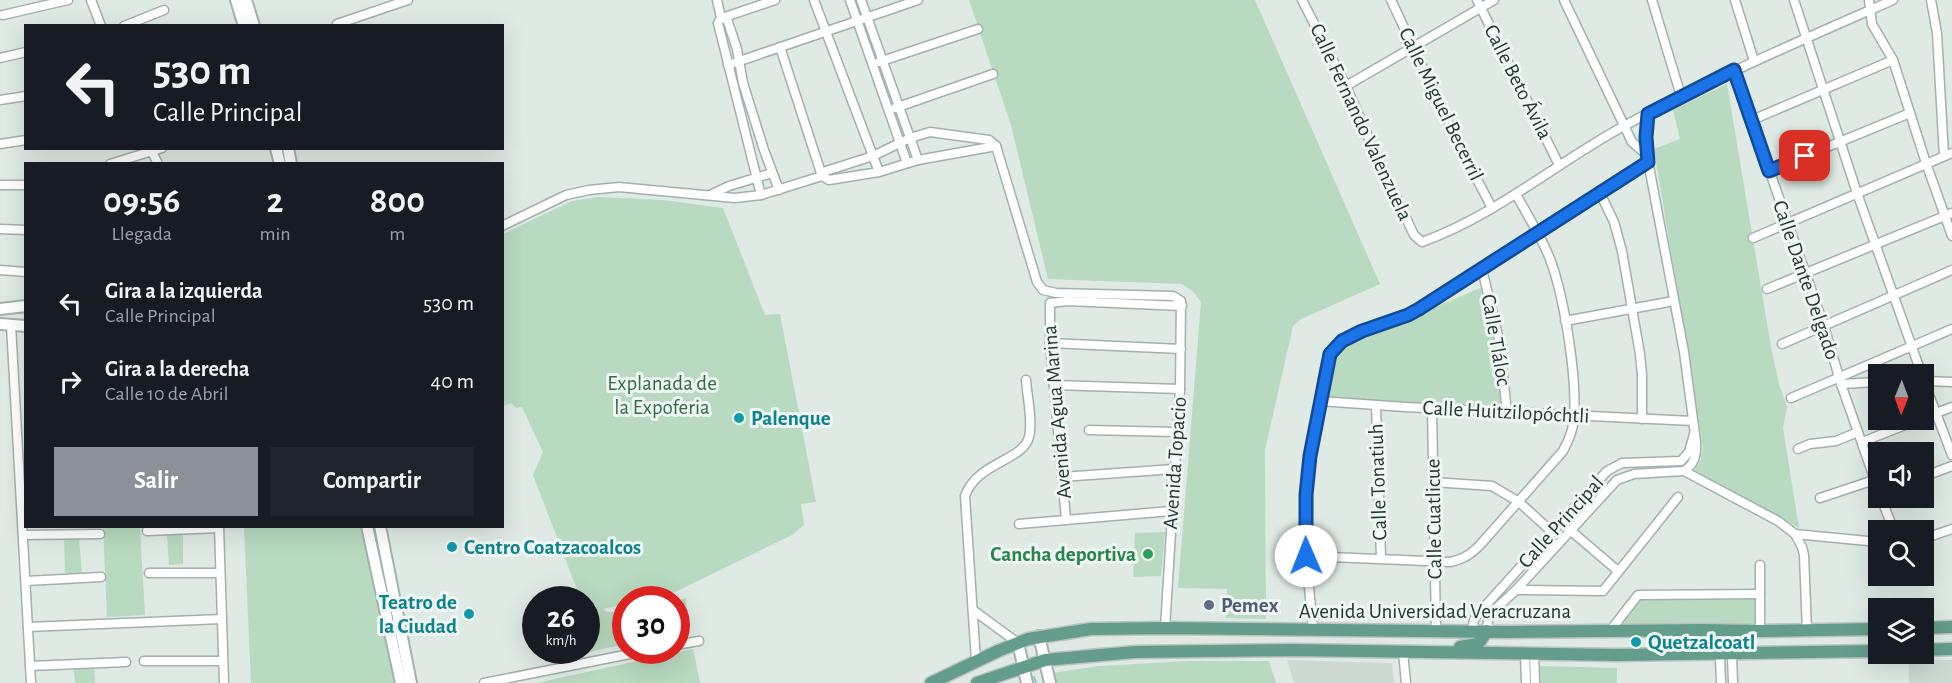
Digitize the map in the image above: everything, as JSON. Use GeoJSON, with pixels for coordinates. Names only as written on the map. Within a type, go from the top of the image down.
{"type":"FeatureCollection","features":[{"type":"Feature","properties":{"kind":"main road"},"geometry":{"type":"LineString","coordinates":[[242,4],[244,24]]}},
{"type":"Feature","properties":{"kind":"main road"},"geometry":{"type":"LineString","coordinates":[[242,4],[253,24]]}},
{"type":"Feature","properties":{"kind":"main road"},"geometry":{"type":"LineString","coordinates":[[0,309],[24,306]]}},
{"type":"Feature","properties":{"kind":"main road"},"geometry":{"type":"LineString","coordinates":[[6,325],[24,326]]}},
{"type":"Feature","properties":{"kind":"main road"},"geometry":{"type":"LineString","coordinates":[[367,528],[401,683]]}},
{"type":"Feature","properties":{"kind":"main road"},"geometry":{"type":"LineString","coordinates":[[381,528],[411,683]]}},
{"type":"Feature","properties":{"kind":"main road"},"geometry":{"type":"LineString","coordinates":[[1934,628],[1952,627]]}},
{"type":"Feature","properties":{"kind":"main road","name":"Avenida Universidad Veracruzana"},"geometry":{"type":"LineString","coordinates":[[931,683],[1018,643],[1039,636],[1091,629],[1436,630],[1472,631],[1484,636],[1507,632],[1868,629]]}},
{"type":"Feature","properties":{"kind":"main road"},"geometry":{"type":"LineString","coordinates":[[1497,652],[1496,640],[1507,632]]}},
{"type":"Feature","properties":{"kind":"main road"},"geometry":{"type":"LineString","coordinates":[[1039,636],[1050,683]]}},
{"type":"Feature","properties":{"kind":"main road"},"geometry":{"type":"LineString","coordinates":[[1403,652],[1426,646],[1466,647],[1484,636],[1497,652]]}},
{"type":"Feature","properties":{"kind":"main road"},"geometry":{"type":"LineString","coordinates":[[1018,643],[1026,683]]}},
{"type":"Feature","properties":{"kind":"main road"},"geometry":{"type":"LineString","coordinates":[[1934,650],[1952,649]]}},
{"type":"Feature","properties":{"kind":"main road","name":"Avenida Universidad Veracruzana"},"geometry":{"type":"LineString","coordinates":[[977,683],[1045,660],[1096,654],[1186,651],[1497,652],[1617,655],[1868,651]]}},
{"type":"Feature","properties":{"kind":"street"},"geometry":{"type":"LineString","coordinates":[[3,15],[68,0]]}},
{"type":"Feature","properties":{"kind":"street"},"geometry":{"type":"LineString","coordinates":[[91,0],[99,24]]}},
{"type":"Feature","properties":{"kind":"street"},"geometry":{"type":"LineString","coordinates":[[337,24],[389,3],[408,0]]}},
{"type":"Feature","properties":{"kind":"street"},"geometry":{"type":"LineString","coordinates":[[717,0],[721,18]]}},
{"type":"Feature","properties":{"kind":"street"},"geometry":{"type":"LineString","coordinates":[[761,195],[718,23],[721,18],[775,0]]}},
{"type":"Feature","properties":{"kind":"street"},"geometry":{"type":"LineString","coordinates":[[814,0],[879,172]]}},
{"type":"Feature","properties":{"kind":"street"},"geometry":{"type":"LineString","coordinates":[[850,0],[907,163]]}},
{"type":"Feature","properties":{"kind":"street"},"geometry":{"type":"LineString","coordinates":[[861,0],[918,160]]}},
{"type":"Feature","properties":{"kind":"street"},"geometry":{"type":"LineString","coordinates":[[728,65],[918,0]]}},
{"type":"Feature","properties":{"kind":"street","name":"Calle Fernando Valenzuela"},"geometry":{"type":"LineString","coordinates":[[1302,0],[1346,86],[1414,235],[1422,242],[1492,208]]}},
{"type":"Feature","properties":{"kind":"street","name":"Calle Miguel Becerril"},"geometry":{"type":"LineString","coordinates":[[1391,0],[1460,147],[1492,208]]}},
{"type":"Feature","properties":{"kind":"street"},"geometry":{"type":"LineString","coordinates":[[1346,86],[1414,48],[1479,4],[1494,0]]}},
{"type":"Feature","properties":{"kind":"street"},"geometry":{"type":"LineString","coordinates":[[1313,630],[1306,556],[1305,515],[1311,441],[1330,354],[1342,341],[1362,331],[1408,315],[1482,269],[1647,158],[1632,142],[1623,126],[1564,0]]}},
{"type":"Feature","properties":{"kind":"street"},"geometry":{"type":"LineString","coordinates":[[1652,0],[1681,96]]}},
{"type":"Feature","properties":{"kind":"street"},"geometry":{"type":"LineString","coordinates":[[1735,0],[1754,61]]}},
{"type":"Feature","properties":{"kind":"street"},"geometry":{"type":"LineString","coordinates":[[1794,0],[1857,193],[1917,364]]}},
{"type":"Feature","properties":{"kind":"street"},"geometry":{"type":"LineString","coordinates":[[1869,0],[1872,24],[1893,60],[1926,163],[1948,214],[1952,236]]}},
{"type":"Feature","properties":{"kind":"street"},"geometry":{"type":"LineString","coordinates":[[1492,208],[1623,126],[1734,70],[1893,0]]}},
{"type":"Feature","properties":{"kind":"street"},"geometry":{"type":"LineString","coordinates":[[1753,238],[1948,155],[1938,43],[1931,0]]}},
{"type":"Feature","properties":{"kind":"street","name":"Calle Beto Ávila"},"geometry":{"type":"LineString","coordinates":[[1479,4],[1559,165]]}},
{"type":"Feature","properties":{"kind":"street"},"geometry":{"type":"LineString","coordinates":[[129,24],[164,10]]}},
{"type":"Feature","properties":{"kind":"street"},"geometry":{"type":"LineString","coordinates":[[721,18],[727,19],[734,39],[743,83],[779,190]]}},
{"type":"Feature","properties":{"kind":"street"},"geometry":{"type":"LineString","coordinates":[[873,64],[978,29]]}},
{"type":"Feature","properties":{"kind":"street"},"geometry":{"type":"LineString","coordinates":[[780,47],[822,176],[829,180],[879,172],[918,160],[996,146]]}},
{"type":"Feature","properties":{"kind":"street"},"geometry":{"type":"LineString","coordinates":[[0,58],[24,52]]}},
{"type":"Feature","properties":{"kind":"street"},"geometry":{"type":"LineString","coordinates":[[1752,120],[1893,60]]}},
{"type":"Feature","properties":{"kind":"street","name":"Calle Dante Delgado"},"geometry":{"type":"LineString","coordinates":[[1734,70],[1806,273],[1868,461]]}},
{"type":"Feature","properties":{"kind":"street"},"geometry":{"type":"LineString","coordinates":[[888,110],[993,74]]}},
{"type":"Feature","properties":{"kind":"street"},"geometry":{"type":"LineString","coordinates":[[0,100],[24,96]]}},
{"type":"Feature","properties":{"kind":"street"},"geometry":{"type":"LineString","coordinates":[[1769,171],[1910,113]]}},
{"type":"Feature","properties":{"kind":"street","name":"Calle Principal"},"geometry":{"type":"LineString","coordinates":[[1484,636],[1491,614],[1617,480],[1634,474],[1684,471],[1690,467],[1696,456],[1684,352],[1647,158],[1648,114]]}},
{"type":"Feature","properties":{"kind":"street"},"geometry":{"type":"LineString","coordinates":[[504,225],[566,195],[589,190],[619,187],[735,198],[761,195],[822,176],[826,171],[873,156],[910,138],[930,132],[941,132],[989,140],[996,146],[1037,282],[1043,290],[1047,292],[1176,296],[1181,302]]}},
{"type":"Feature","properties":{"kind":"street"},"geometry":{"type":"LineString","coordinates":[[0,144],[24,140]]}},
{"type":"Feature","properties":{"kind":"street"},"geometry":{"type":"LineString","coordinates":[[116,162],[151,150]]}},
{"type":"Feature","properties":{"kind":"street"},"geometry":{"type":"LineString","coordinates":[[710,195],[719,189],[772,173]]}},
{"type":"Feature","properties":{"kind":"street"},"geometry":{"type":"LineString","coordinates":[[0,185],[24,185]]}},
{"type":"Feature","properties":{"kind":"street"},"geometry":{"type":"LineString","coordinates":[[1599,191],[1614,222],[1622,251],[1642,375],[1642,419]]}},
{"type":"Feature","properties":{"kind":"street"},"geometry":{"type":"LineString","coordinates":[[1306,556],[1450,562],[1469,556],[1563,450],[1569,439],[1575,416],[1565,321],[1556,275],[1537,232],[1516,194]]}},
{"type":"Feature","properties":{"kind":"street"},"geometry":{"type":"LineString","coordinates":[[1767,289],[1948,214]]}},
{"type":"Feature","properties":{"kind":"street"},"geometry":{"type":"LineString","coordinates":[[0,229],[24,230]]}},
{"type":"Feature","properties":{"kind":"street","name":"Calle Tláloc"},"geometry":{"type":"LineString","coordinates":[[1482,269],[1499,340],[1507,412]]}},
{"type":"Feature","properties":{"kind":"street"},"geometry":{"type":"LineString","coordinates":[[0,270],[24,272]]}},
{"type":"Feature","properties":{"kind":"street"},"geometry":{"type":"LineString","coordinates":[[1782,344],[1952,270]]}},
{"type":"Feature","properties":{"kind":"street","name":"Avenida Agua Marina"},"geometry":{"type":"LineString","coordinates":[[1066,519],[1050,343],[1049,305],[1053,301],[1181,302]]}},
{"type":"Feature","properties":{"kind":"street"},"geometry":{"type":"LineString","coordinates":[[1565,321],[1674,301]]}},
{"type":"Feature","properties":{"kind":"street","name":"Avenida Topacio"},"geometry":{"type":"LineString","coordinates":[[1164,628],[1180,389],[1181,302]]}},
{"type":"Feature","properties":{"kind":"street"},"geometry":{"type":"LineString","coordinates":[[6,325],[22,452],[23,536],[31,683]]}},
{"type":"Feature","properties":{"kind":"street"},"geometry":{"type":"LineString","coordinates":[[1791,399],[1840,380],[1910,346],[1952,329]]}},
{"type":"Feature","properties":{"kind":"street"},"geometry":{"type":"LineString","coordinates":[[1050,343],[1181,349]]}},
{"type":"Feature","properties":{"kind":"street"},"geometry":{"type":"LineString","coordinates":[[976,661],[964,510],[965,495],[976,478],[1002,460],[1020,452],[1026,444],[1030,433],[1026,380]]}},
{"type":"Feature","properties":{"kind":"street"},"geometry":{"type":"LineString","coordinates":[[1840,380],[1868,381]]}},
{"type":"Feature","properties":{"kind":"street"},"geometry":{"type":"LineString","coordinates":[[1934,380],[1952,382]]}},
{"type":"Feature","properties":{"kind":"street"},"geometry":{"type":"LineString","coordinates":[[1054,385],[1180,389]]}},
{"type":"Feature","properties":{"kind":"street","name":"Calle Huitzilopóchtli"},"geometry":{"type":"LineString","coordinates":[[1320,400],[1376,405],[1693,421]]}},
{"type":"Feature","properties":{"kind":"street","name":"Calle Tonatiuh"},"geometry":{"type":"LineString","coordinates":[[1376,405],[1381,558]]}},
{"type":"Feature","properties":{"kind":"street"},"geometry":{"type":"LineString","coordinates":[[1936,413],[1952,406]]}},
{"type":"Feature","properties":{"kind":"street"},"geometry":{"type":"LineString","coordinates":[[16,408],[24,408]]}},
{"type":"Feature","properties":{"kind":"street","name":"Calle Cuatlicue"},"geometry":{"type":"LineString","coordinates":[[1432,408],[1436,630]]}},
{"type":"Feature","properties":{"kind":"street"},"geometry":{"type":"LineString","coordinates":[[1934,408],[1952,455]]}},
{"type":"Feature","properties":{"kind":"street"},"geometry":{"type":"LineString","coordinates":[[1089,430],[1177,432]]}},
{"type":"Feature","properties":{"kind":"street"},"geometry":{"type":"LineString","coordinates":[[1862,442],[1893,430]]}},
{"type":"Feature","properties":{"kind":"street","name":"Calle Principal"},"geometry":{"type":"LineString","coordinates":[[1472,631],[1478,614],[1607,471],[1614,466],[1630,462],[1681,461],[1689,452],[1694,431]]}},
{"type":"Feature","properties":{"kind":"street"},"geometry":{"type":"LineString","coordinates":[[1798,449],[1810,444],[1836,441],[1858,432]]}},
{"type":"Feature","properties":{"kind":"street"},"geometry":{"type":"LineString","coordinates":[[1934,473],[1952,466]]}},
{"type":"Feature","properties":{"kind":"street"},"geometry":{"type":"LineString","coordinates":[[1062,477],[1174,469]]}},
{"type":"Feature","properties":{"kind":"street"},"geometry":{"type":"LineString","coordinates":[[1684,471],[1778,521],[1795,534],[1804,555],[1807,630]]}},
{"type":"Feature","properties":{"kind":"street"},"geometry":{"type":"LineString","coordinates":[[1433,482],[1491,486],[1519,502],[1552,532]]}},
{"type":"Feature","properties":{"kind":"street"},"geometry":{"type":"LineString","coordinates":[[1820,498],[1868,482]]}},
{"type":"Feature","properties":{"kind":"street"},"geometry":{"type":"LineString","coordinates":[[1516,590],[1603,591],[1678,496]]}},
{"type":"Feature","properties":{"kind":"street"},"geometry":{"type":"LineString","coordinates":[[1019,524],[1171,511]]}},
{"type":"Feature","properties":{"kind":"street"},"geometry":{"type":"LineString","coordinates":[[147,531],[201,528]]}},
{"type":"Feature","properties":{"kind":"street"},"geometry":{"type":"LineString","coordinates":[[219,528],[224,683]]}},
{"type":"Feature","properties":{"kind":"street"},"geometry":{"type":"LineString","coordinates":[[1934,535],[1952,529]]}},
{"type":"Feature","properties":{"kind":"street"},"geometry":{"type":"LineString","coordinates":[[1570,530],[1618,571]]}},
{"type":"Feature","properties":{"kind":"street"},"geometry":{"type":"LineString","coordinates":[[23,536],[100,534]]}},
{"type":"Feature","properties":{"kind":"street"},"geometry":{"type":"LineString","coordinates":[[1795,534],[1868,541]]}},
{"type":"Feature","properties":{"kind":"street"},"geometry":{"type":"LineString","coordinates":[[1760,565],[1760,631]]}},
{"type":"Feature","properties":{"kind":"street"},"geometry":{"type":"LineString","coordinates":[[148,573],[220,573]]}},
{"type":"Feature","properties":{"kind":"street"},"geometry":{"type":"LineString","coordinates":[[26,580],[101,578]]}},
{"type":"Feature","properties":{"kind":"street"},"geometry":{"type":"LineString","coordinates":[[1610,631],[1638,595],[1760,594]]}},
{"type":"Feature","properties":{"kind":"street"},"geometry":{"type":"LineString","coordinates":[[973,610],[1018,643]]}},
{"type":"Feature","properties":{"kind":"street"},"geometry":{"type":"LineString","coordinates":[[28,627],[222,619]]}},
{"type":"Feature","properties":{"kind":"street"},"geometry":{"type":"LineString","coordinates":[[1721,683],[1725,630]]}},
{"type":"Feature","properties":{"kind":"street"},"geometry":{"type":"LineString","coordinates":[[690,643],[699,641]]}},
{"type":"Feature","properties":{"kind":"street"},"geometry":{"type":"LineString","coordinates":[[1403,652],[1406,683]]}},
{"type":"Feature","properties":{"kind":"street"},"geometry":{"type":"LineString","coordinates":[[1526,683],[1530,653]]}},
{"type":"Feature","properties":{"kind":"street"},"geometry":{"type":"LineString","coordinates":[[1530,653],[1535,683]]}},
{"type":"Feature","properties":{"kind":"street"},"geometry":{"type":"LineString","coordinates":[[1725,653],[1733,683]]}},
{"type":"Feature","properties":{"kind":"street"},"geometry":{"type":"LineString","coordinates":[[484,683],[612,658]]}},
{"type":"Feature","properties":{"kind":"street"},"geometry":{"type":"LineString","coordinates":[[144,662],[223,661]]}},
{"type":"Feature","properties":{"kind":"street"},"geometry":{"type":"LineString","coordinates":[[30,666],[126,662]]}},
{"type":"Feature","properties":{"kind":"shaded area"},"geometry":{"type":"Polygon","coordinates":[[[1287,660],[1392,663],[1394,683],[1294,683],[1287,660]]]}},
{"type":"Feature","properties":{"kind":"shaded area"},"geometry":{"type":"Polygon","coordinates":[[[1934,660],[1952,660],[1952,683],[1909,683],[1909,664],[1934,664],[1934,660]]]}},
{"type":"Feature","properties":{"kind":"green space"},"geometry":{"type":"Polygon","coordinates":[[[969,0],[1255,0],[1380,284],[1301,319],[1293,326],[1265,450],[1266,619],[1226,618],[1227,589],[1178,588],[1201,302],[1194,292],[1182,284],[1048,279],[1011,125],[969,0]]]}},
{"type":"Feature","properties":{"kind":"green space"},"geometry":{"type":"Polygon","coordinates":[[[1727,84],[1771,347],[1779,384],[1787,407],[1783,428],[1799,528],[1694,471],[1701,459],[1703,447],[1654,149],[1680,139],[1673,110],[1727,84]]]}},
{"type":"Feature","properties":{"kind":"green space","name":"Explanada de la Expoferia"},"geometry":{"type":"Polygon","coordinates":[[[598,197],[663,200],[723,208],[765,315],[780,314],[816,502],[801,504],[804,525],[792,535],[687,586],[612,586],[612,607],[603,609],[612,612],[612,647],[600,650],[600,586],[576,586],[533,475],[543,452],[522,407],[516,408],[511,403],[504,406],[504,234],[572,201],[598,197]]]}},
{"type":"Feature","properties":{"kind":"green space"},"geometry":{"type":"Polygon","coordinates":[[[1485,286],[1498,351],[1504,408],[1326,399],[1331,358],[1344,346],[1485,286]]]}},
{"type":"Feature","properties":{"kind":"green space"},"geometry":{"type":"Polygon","coordinates":[[[103,528],[140,528],[145,615],[107,617],[103,528]]]}},
{"type":"Feature","properties":{"kind":"green space"},"geometry":{"type":"Polygon","coordinates":[[[244,528],[360,528],[398,683],[251,683],[244,528]]]}},
{"type":"Feature","properties":{"kind":"green space","name":"Cancha deportiva"},"geometry":{"type":"Polygon","coordinates":[[[1165,532],[1161,576],[1133,577],[1135,533],[1165,532]]]}},
{"type":"Feature","properties":{"kind":"green space"},"geometry":{"type":"Polygon","coordinates":[[[183,534],[183,564],[169,565],[167,535],[183,534]]]}},
{"type":"Feature","properties":{"kind":"green space"},"geometry":{"type":"Polygon","coordinates":[[[64,539],[79,539],[82,573],[65,573],[64,539]]]}},
{"type":"Feature","properties":{"kind":"green space"},"geometry":{"type":"Polygon","coordinates":[[[1639,597],[1757,598],[1756,624],[1737,627],[1620,625],[1639,597]]]}},
{"type":"Feature","properties":{"kind":"green space"},"geometry":{"type":"Polygon","coordinates":[[[693,649],[700,683],[536,683],[624,664],[690,664],[690,650],[693,649]]]}},
{"type":"Feature","properties":{"kind":"green space"},"geometry":{"type":"Polygon","coordinates":[[[1188,661],[1269,661],[1276,683],[1055,683],[1052,673],[1099,666],[1188,661]]]}},
{"type":"Feature","properties":{"kind":"green space"},"geometry":{"type":"Polygon","coordinates":[[[94,663],[95,683],[75,683],[73,664],[94,663]]]}},
{"type":"Feature","properties":{"kind":"green space"},"geometry":{"type":"Polygon","coordinates":[[[1540,666],[1617,668],[1617,683],[1541,683],[1540,666]]]}},
{"type":"Feature","properties":{"kind":"waterway"},"geometry":{"type":"LineString","coordinates":[[1034,677],[1036,683]]}},
{"type":"Feature","properties":{"kind":"place","name":"Palenque"},"geometry":{"type":"Point","coordinates":[739,418]}},
{"type":"Feature","properties":{"kind":"place","name":"Centro Coatzacoalcos"},"geometry":{"type":"Point","coordinates":[452,547]}},
{"type":"Feature","properties":{"kind":"place","name":"Cancha deportiva"},"geometry":{"type":"Point","coordinates":[1148,554]}},
{"type":"Feature","properties":{"kind":"place","name":"Pemex"},"geometry":{"type":"Point","coordinates":[1209,605]}},
{"type":"Feature","properties":{"kind":"place","name":"Teatro de la Ciudad"},"geometry":{"type":"Point","coordinates":[469,614]}},
{"type":"Feature","properties":{"kind":"place","name":"Quetzalcoatl"},"geometry":{"type":"Point","coordinates":[1636,642]}},
{"type":"Feature","properties":{"kind":"route"},"geometry":{"type":"LineString","coordinates":[[1306,556],[1305,515],[1311,441],[1326,365],[1330,354],[1342,341],[1419,309],[1648,162],[1646,137],[1648,114],[1734,70],[1769,171],[1805,156]]}}]}
